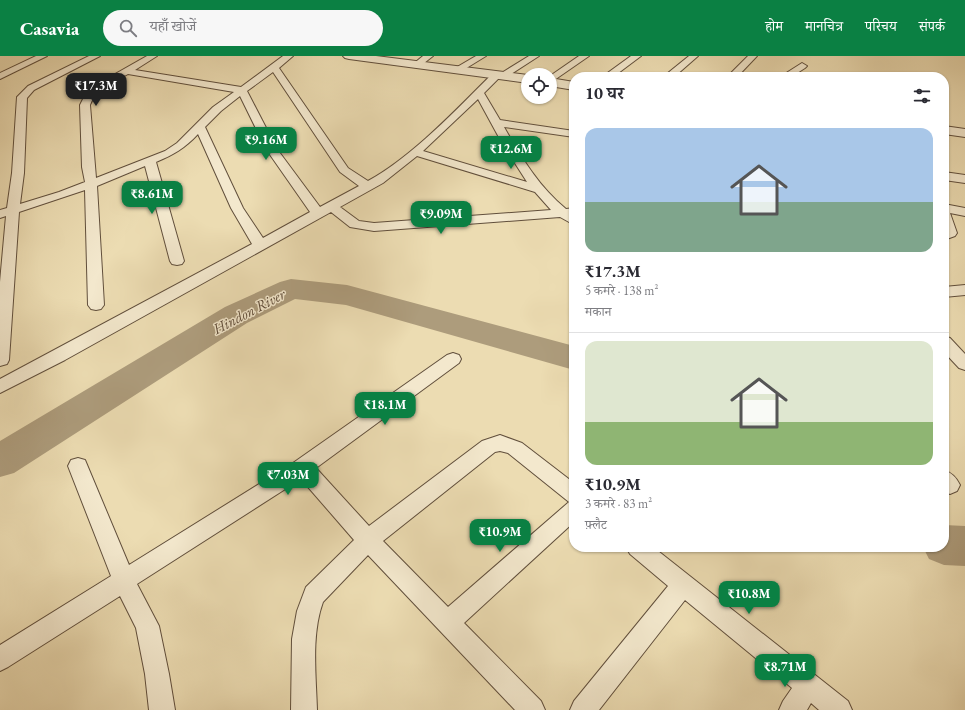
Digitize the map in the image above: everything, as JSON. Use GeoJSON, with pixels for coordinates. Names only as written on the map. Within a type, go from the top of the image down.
{"type":"FeatureCollection","features":[{"type":"Feature","properties":{"kind":"street"},"geometry":{"type":"LineString","coordinates":[[0,76],[42,56]]}},
{"type":"Feature","properties":{"kind":"street"},"geometry":{"type":"LineString","coordinates":[[1,360],[7,212],[18,173],[22,97],[31,88],[96,56]]}},
{"type":"Feature","properties":{"kind":"street"},"geometry":{"type":"LineString","coordinates":[[96,305],[91,184],[88,168],[85,105],[88,97],[97,88],[153,56]]}},
{"type":"Feature","properties":{"kind":"street"},"geometry":{"type":"LineString","coordinates":[[7,212],[91,184],[150,162],[169,153],[181,145],[200,128],[217,110],[289,56]]}},
{"type":"Feature","properties":{"kind":"street"},"geometry":{"type":"LineString","coordinates":[[349,56],[383,58],[521,79]]}},
{"type":"Feature","properties":{"kind":"street"},"geometry":{"type":"LineString","coordinates":[[416,64],[429,56]]}},
{"type":"Feature","properties":{"kind":"street"},"geometry":{"type":"LineString","coordinates":[[457,70],[482,56]]}},
{"type":"Feature","properties":{"kind":"street"},"geometry":{"type":"LineString","coordinates":[[0,387],[379,180],[415,152],[479,92],[499,76],[535,56]]}},
{"type":"Feature","properties":{"kind":"street"},"geometry":{"type":"LineString","coordinates":[[557,76],[585,56]]}},
{"type":"Feature","properties":{"kind":"street"},"geometry":{"type":"LineString","coordinates":[[614,72],[637,56]]}},
{"type":"Feature","properties":{"kind":"street"},"geometry":{"type":"LineString","coordinates":[[674,72],[694,56]]}},
{"type":"Feature","properties":{"kind":"street"},"geometry":{"type":"LineString","coordinates":[[737,72],[753,56]]}},
{"type":"Feature","properties":{"kind":"street"},"geometry":{"type":"LineString","coordinates":[[793,72],[802,66]]}},
{"type":"Feature","properties":{"kind":"street"},"geometry":{"type":"LineString","coordinates":[[274,67],[344,170],[367,186]]}},
{"type":"Feature","properties":{"kind":"street"},"geometry":{"type":"LineString","coordinates":[[126,72],[242,90]]}},
{"type":"Feature","properties":{"kind":"street"},"geometry":{"type":"LineString","coordinates":[[557,82],[569,85]]}},
{"type":"Feature","properties":{"kind":"street"},"geometry":{"type":"LineString","coordinates":[[242,90],[272,149],[318,214]]}},
{"type":"Feature","properties":{"kind":"street"},"geometry":{"type":"LineString","coordinates":[[479,92],[517,160],[541,190],[569,213]]}},
{"type":"Feature","properties":{"kind":"street"},"geometry":{"type":"LineString","coordinates":[[496,122],[569,133]]}},
{"type":"Feature","properties":{"kind":"street"},"geometry":{"type":"LineString","coordinates":[[200,128],[237,208],[260,245]]}},
{"type":"Feature","properties":{"kind":"street"},"geometry":{"type":"LineString","coordinates":[[949,131],[965,133]]}},
{"type":"Feature","properties":{"kind":"street"},"geometry":{"type":"LineString","coordinates":[[415,152],[541,190]]}},
{"type":"Feature","properties":{"kind":"street"},"geometry":{"type":"LineString","coordinates":[[150,162],[177,261]]}},
{"type":"Feature","properties":{"kind":"street"},"geometry":{"type":"LineString","coordinates":[[949,177],[965,179]]}},
{"type":"Feature","properties":{"kind":"street"},"geometry":{"type":"LineString","coordinates":[[331,206],[355,224],[374,227],[569,213]]}},
{"type":"Feature","properties":{"kind":"street"},"geometry":{"type":"LineString","coordinates":[[949,209],[965,212]]}},
{"type":"Feature","properties":{"kind":"street"},"geometry":{"type":"LineString","coordinates":[[949,292],[965,290]]}},
{"type":"Feature","properties":{"kind":"street"},"geometry":{"type":"LineString","coordinates":[[949,347],[965,364]]}},
{"type":"Feature","properties":{"kind":"street"},"geometry":{"type":"LineString","coordinates":[[0,659],[300,469],[453,359]]}},
{"type":"Feature","properties":{"kind":"street"},"geometry":{"type":"LineString","coordinates":[[304,710],[304,639],[308,611],[314,595],[368,540],[489,446],[500,443],[515,448],[569,491]]}},
{"type":"Feature","properties":{"kind":"street"},"geometry":{"type":"LineString","coordinates":[[78,466],[124,581],[147,626],[158,674],[162,710]]}},
{"type":"Feature","properties":{"kind":"street"},"geometry":{"type":"LineString","coordinates":[[300,469],[307,472],[368,540],[532,710]]}},
{"type":"Feature","properties":{"kind":"street"},"geometry":{"type":"LineString","coordinates":[[448,622],[569,513]]}},
{"type":"Feature","properties":{"kind":"street"},"geometry":{"type":"LineString","coordinates":[[643,552],[839,710]]}},
{"type":"Feature","properties":{"kind":"street"},"geometry":{"type":"LineString","coordinates":[[583,710],[683,585]]}},
{"type":"Feature","properties":{"kind":"street"},"geometry":{"type":"LineString","coordinates":[[792,710],[808,686]]}},
{"type":"Feature","properties":{"kind":"waterway","name":"Hindon River"},"geometry":{"type":"LineString","coordinates":[[0,461],[236,315],[291,289],[347,295],[569,357]]}},
{"type":"Feature","properties":{"kind":"waterway","name":"Hindon River"},"geometry":{"type":"LineString","coordinates":[[949,545],[965,546]]}}]}
